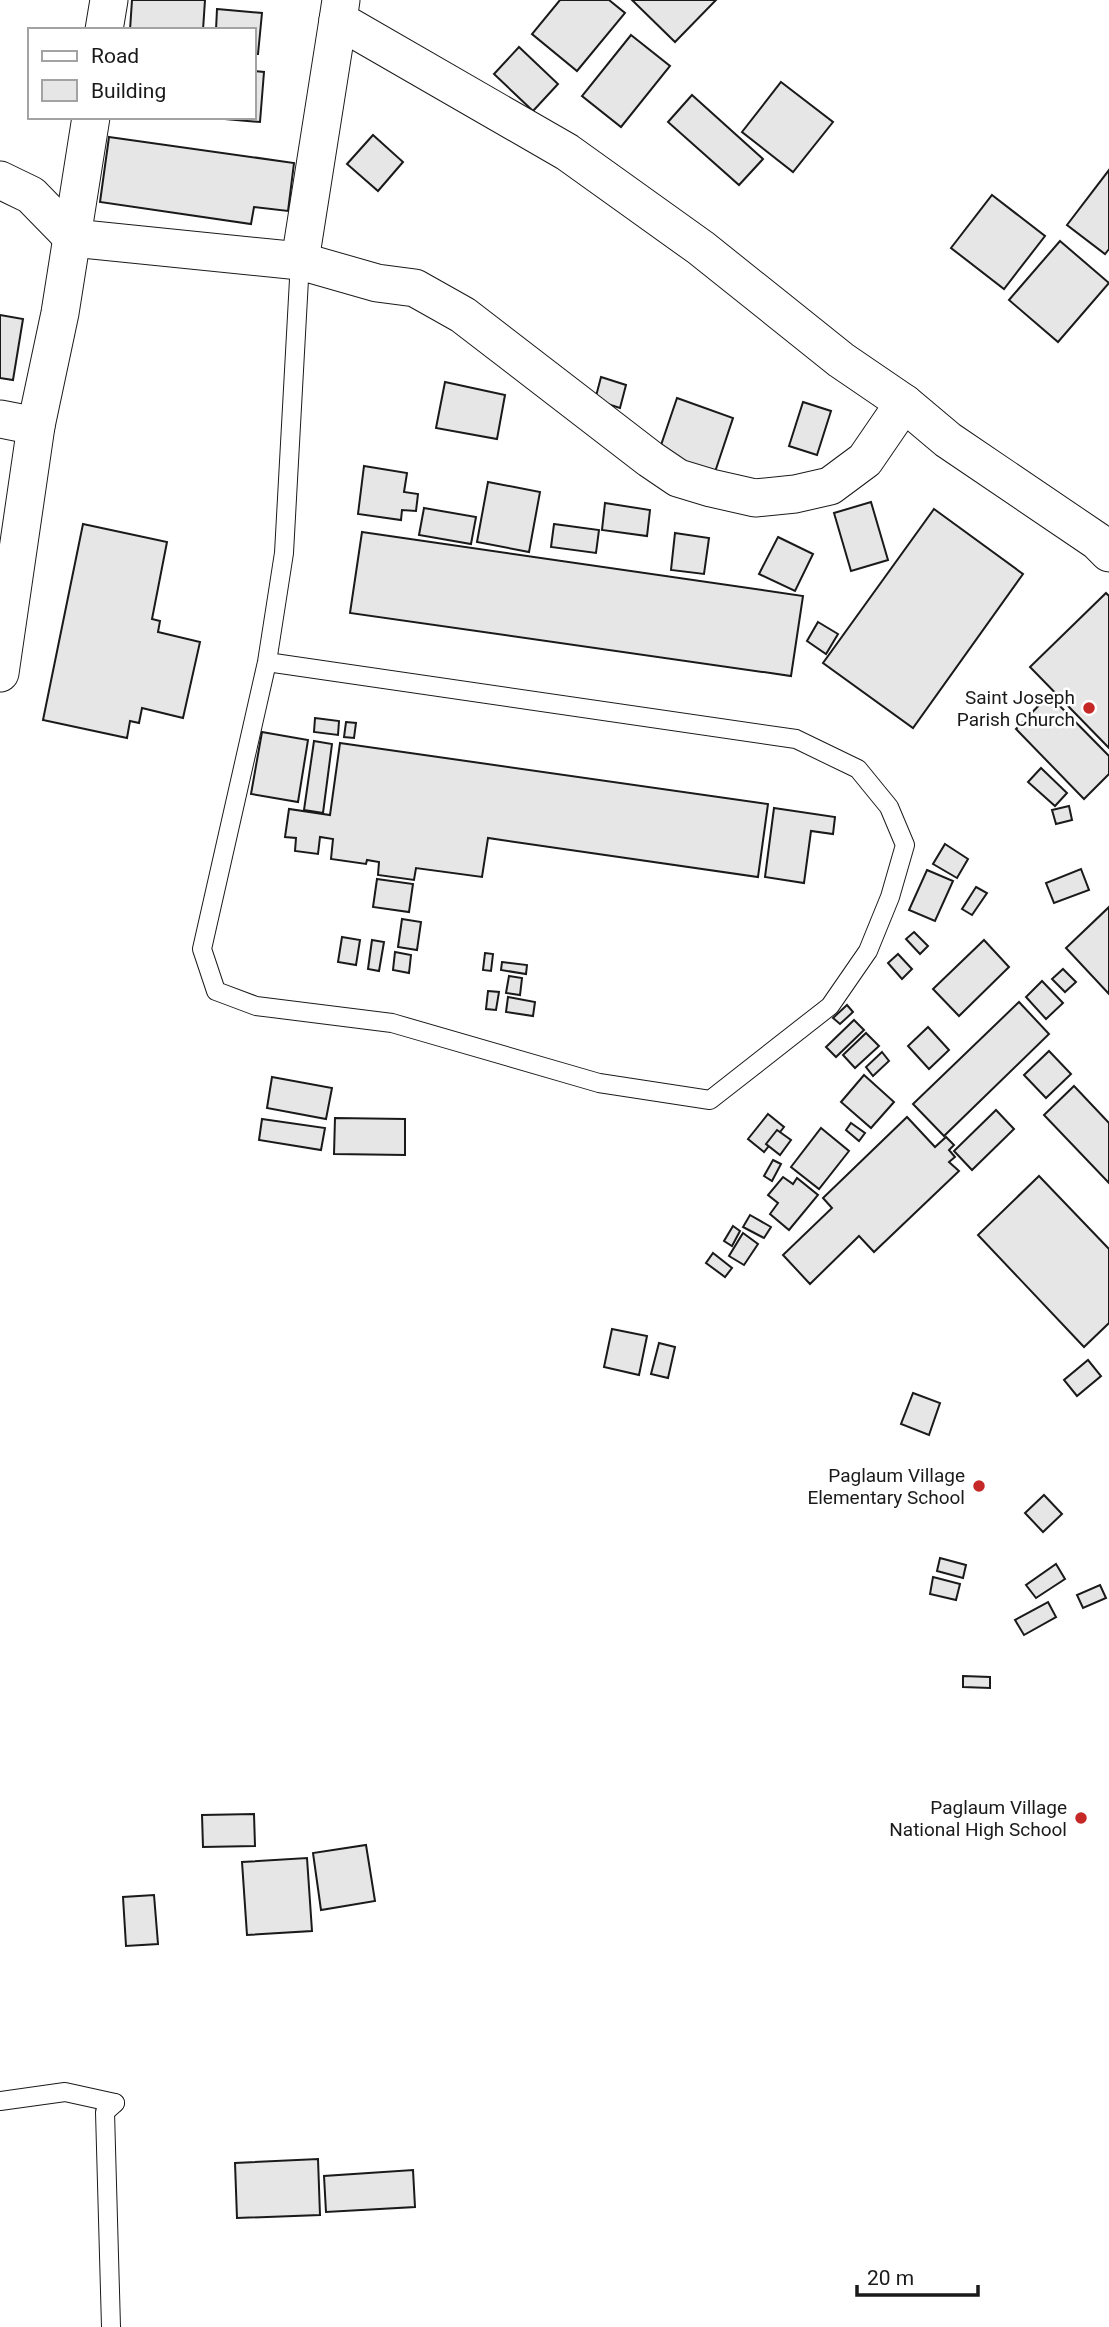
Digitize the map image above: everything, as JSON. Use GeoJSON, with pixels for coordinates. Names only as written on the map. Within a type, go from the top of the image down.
{"type":"FeatureCollection","features":[{"type":"Feature","properties":{"kind":"street"},"geometry":{"type":"LineString","coordinates":[[104,28],[109,0]]}},
{"type":"Feature","properties":{"kind":"street"},"geometry":{"type":"LineString","coordinates":[[300,261],[339,10],[567,152],[701,248],[841,360],[904,403],[948,440],[1097,541],[1109,553]]}},
{"type":"Feature","properties":{"kind":"street"},"geometry":{"type":"LineString","coordinates":[[0,673],[36,426],[60,313],[91,119]]}},
{"type":"Feature","properties":{"kind":"street"},"geometry":{"type":"LineString","coordinates":[[0,180],[31,195],[73,238],[300,261],[377,283],[415,288],[463,315],[659,466],[678,478],[711,488],[755,498],[795,494],[830,486],[865,460],[904,403]]}},
{"type":"Feature","properties":{"kind":"street"},"geometry":{"type":"LineString","coordinates":[[0,419],[36,426]]}},
{"type":"Feature","properties":{"kind":"lane"},"geometry":{"type":"LineString","coordinates":[[267,662],[796,740],[858,769],[889,807],[905,845],[890,897],[868,951],[830,1006],[710,1100],[599,1083],[392,1023],[256,1006],[216,991],[202,949],[267,662],[284,553],[300,261]]}},
{"type":"Feature","properties":{"kind":"lane"},"geometry":{"type":"LineString","coordinates":[[0,2101],[65,2092],[115,2103],[105,2112],[111,2327]]}},
{"type":"Feature","properties":{"kind":"building"},"geometry":{"type":"Polygon","coordinates":[[[132,0],[205,0],[203,28],[130,28],[132,0]]]}},
{"type":"Feature","properties":{"kind":"building"},"geometry":{"type":"Polygon","coordinates":[[[560,0],[609,0],[625,13],[577,71],[532,34],[560,0]]]}},
{"type":"Feature","properties":{"kind":"building"},"geometry":{"type":"Polygon","coordinates":[[[632,0],[716,0],[675,42],[632,0]]]}},
{"type":"Feature","properties":{"kind":"building"},"geometry":{"type":"Polygon","coordinates":[[[217,9],[262,13],[258,54],[256,28],[216,28],[217,9]]]}},
{"type":"Feature","properties":{"kind":"building"},"geometry":{"type":"Polygon","coordinates":[[[631,35],[670,66],[621,127],[582,96],[631,35]]]}},
{"type":"Feature","properties":{"kind":"building"},"geometry":{"type":"Polygon","coordinates":[[[519,47],[558,84],[533,111],[494,74],[519,47]]]}},
{"type":"Feature","properties":{"kind":"building"},"geometry":{"type":"Polygon","coordinates":[[[256,71],[264,72],[260,122],[225,119],[256,119],[256,71]]]}},
{"type":"Feature","properties":{"kind":"building"},"geometry":{"type":"Polygon","coordinates":[[[781,82],[833,122],[793,172],[742,132],[781,82]]]}},
{"type":"Feature","properties":{"kind":"building"},"geometry":{"type":"Polygon","coordinates":[[[692,95],[763,159],[739,185],[668,122],[692,95]]]}},
{"type":"Feature","properties":{"kind":"building"},"geometry":{"type":"Polygon","coordinates":[[[373,135],[403,162],[378,191],[347,164],[373,135]]]}},
{"type":"Feature","properties":{"kind":"building"},"geometry":{"type":"Polygon","coordinates":[[[109,137],[294,163],[288,211],[254,207],[251,224],[100,202],[109,137]]]}},
{"type":"Feature","properties":{"kind":"building"},"geometry":{"type":"Polygon","coordinates":[[[1109,170],[1109,249],[1105,254],[1067,225],[1109,170]]]}},
{"type":"Feature","properties":{"kind":"building"},"geometry":{"type":"Polygon","coordinates":[[[992,195],[1045,236],[1004,289],[951,248],[992,195]]]}},
{"type":"Feature","properties":{"kind":"building"},"geometry":{"type":"Polygon","coordinates":[[[1060,241],[1109,283],[1058,342],[1009,300],[1060,241]]]}},
{"type":"Feature","properties":{"kind":"building"},"geometry":{"type":"Polygon","coordinates":[[[0,315],[23,319],[13,380],[0,378],[0,315]]]}},
{"type":"Feature","properties":{"kind":"building"},"geometry":{"type":"Polygon","coordinates":[[[601,377],[626,385],[620,408],[595,400],[601,377]]]}},
{"type":"Feature","properties":{"kind":"building"},"geometry":{"type":"Polygon","coordinates":[[[445,382],[505,395],[497,439],[436,428],[445,382]]]}},
{"type":"Feature","properties":{"kind":"building"},"geometry":{"type":"Polygon","coordinates":[[[677,398],[733,418],[714,475],[658,454],[677,398]]]}},
{"type":"Feature","properties":{"kind":"building"},"geometry":{"type":"Polygon","coordinates":[[[803,402],[831,411],[817,455],[789,446],[803,402]]]}},
{"type":"Feature","properties":{"kind":"building"},"geometry":{"type":"Polygon","coordinates":[[[364,466],[407,473],[404,492],[418,494],[416,511],[402,510],[401,520],[358,514],[364,466]]]}},
{"type":"Feature","properties":{"kind":"building"},"geometry":{"type":"Polygon","coordinates":[[[488,482],[540,492],[529,552],[477,542],[488,482]]]}},
{"type":"Feature","properties":{"kind":"building"},"geometry":{"type":"Polygon","coordinates":[[[871,502],[888,560],[851,571],[834,513],[871,502]]]}},
{"type":"Feature","properties":{"kind":"building"},"geometry":{"type":"Polygon","coordinates":[[[605,503],[650,510],[647,536],[602,530],[605,503]]]}},
{"type":"Feature","properties":{"kind":"building"},"geometry":{"type":"Polygon","coordinates":[[[424,508],[476,517],[471,544],[419,535],[424,508]]]}},
{"type":"Feature","properties":{"kind":"building"},"geometry":{"type":"Polygon","coordinates":[[[934,509],[1023,574],[913,728],[823,663],[934,509]]]}},
{"type":"Feature","properties":{"kind":"building"},"geometry":{"type":"Polygon","coordinates":[[[83,524],[167,542],[152,619],[160,621],[158,632],[200,642],[183,718],[142,708],[139,723],[130,721],[127,738],[43,720],[83,524]]]}},
{"type":"Feature","properties":{"kind":"building"},"geometry":{"type":"Polygon","coordinates":[[[554,524],[599,530],[596,553],[551,547],[554,524]]]}},
{"type":"Feature","properties":{"kind":"building"},"geometry":{"type":"Polygon","coordinates":[[[362,532],[803,596],[791,676],[350,613],[362,532]]]}},
{"type":"Feature","properties":{"kind":"building"},"geometry":{"type":"Polygon","coordinates":[[[675,533],[709,538],[704,574],[671,570],[675,533]]]}},
{"type":"Feature","properties":{"kind":"building"},"geometry":{"type":"Polygon","coordinates":[[[778,537],[813,554],[795,591],[759,574],[778,537]]]}},
{"type":"Feature","properties":{"kind":"building","name":"Saint Joseph Parish Church"},"geometry":{"type":"Polygon","coordinates":[[[1106,593],[1109,596],[1109,748],[1030,667],[1106,593]]]}},
{"type":"Feature","properties":{"kind":"building"},"geometry":{"type":"Polygon","coordinates":[[[818,622],[838,634],[826,654],[807,641],[818,622]]]}},
{"type":"Feature","properties":{"kind":"building"},"geometry":{"type":"Polygon","coordinates":[[[1049,695],[1109,756],[1109,774],[1084,799],[1016,729],[1049,695]]]}},
{"type":"Feature","properties":{"kind":"building"},"geometry":{"type":"Polygon","coordinates":[[[315,718],[339,721],[338,735],[314,732],[315,718]]]}},
{"type":"Feature","properties":{"kind":"building"},"geometry":{"type":"Polygon","coordinates":[[[346,722],[356,723],[354,738],[344,737],[346,722]]]}},
{"type":"Feature","properties":{"kind":"building"},"geometry":{"type":"Polygon","coordinates":[[[262,732],[308,740],[298,802],[251,794],[262,732]]]}},
{"type":"Feature","properties":{"kind":"building"},"geometry":{"type":"Polygon","coordinates":[[[314,741],[332,744],[323,813],[304,810],[314,741]]]}},
{"type":"Feature","properties":{"kind":"building"},"geometry":{"type":"Polygon","coordinates":[[[340,743],[768,804],[758,877],[488,838],[482,877],[416,868],[414,880],[378,875],[379,862],[367,860],[366,864],[331,859],[333,839],[320,837],[318,854],[295,851],[296,838],[285,837],[289,809],[330,815],[340,743]]]}},
{"type":"Feature","properties":{"kind":"building"},"geometry":{"type":"Polygon","coordinates":[[[1041,768],[1067,793],[1055,806],[1028,782],[1041,768]]]}},
{"type":"Feature","properties":{"kind":"building"},"geometry":{"type":"Polygon","coordinates":[[[1069,806],[1072,820],[1056,824],[1052,810],[1069,806]]]}},
{"type":"Feature","properties":{"kind":"building"},"geometry":{"type":"Polygon","coordinates":[[[774,808],[835,817],[833,834],[811,831],[804,883],[765,877],[774,808]]]}},
{"type":"Feature","properties":{"kind":"building"},"geometry":{"type":"Polygon","coordinates":[[[945,844],[968,859],[957,878],[933,864],[945,844]]]}},
{"type":"Feature","properties":{"kind":"building"},"geometry":{"type":"Polygon","coordinates":[[[1081,869],[1089,890],[1054,903],[1046,883],[1081,869]]]}},
{"type":"Feature","properties":{"kind":"building"},"geometry":{"type":"Polygon","coordinates":[[[927,870],[953,881],[935,921],[909,910],[927,870]]]}},
{"type":"Feature","properties":{"kind":"building"},"geometry":{"type":"Polygon","coordinates":[[[377,879],[413,884],[409,912],[373,907],[377,879]]]}},
{"type":"Feature","properties":{"kind":"building"},"geometry":{"type":"Polygon","coordinates":[[[976,887],[987,893],[972,915],[962,909],[976,887]]]}},
{"type":"Feature","properties":{"kind":"building"},"geometry":{"type":"Polygon","coordinates":[[[1109,907],[1109,994],[1066,948],[1109,907]]]}},
{"type":"Feature","properties":{"kind":"building"},"geometry":{"type":"Polygon","coordinates":[[[402,919],[421,922],[417,950],[398,947],[402,919]]]}},
{"type":"Feature","properties":{"kind":"building"},"geometry":{"type":"Polygon","coordinates":[[[914,932],[928,946],[920,954],[906,939],[914,932]]]}},
{"type":"Feature","properties":{"kind":"building"},"geometry":{"type":"Polygon","coordinates":[[[342,937],[360,940],[356,965],[338,962],[342,937]]]}},
{"type":"Feature","properties":{"kind":"building"},"geometry":{"type":"Polygon","coordinates":[[[372,940],[384,942],[379,971],[368,969],[372,940]]]}},
{"type":"Feature","properties":{"kind":"building"},"geometry":{"type":"Polygon","coordinates":[[[984,940],[1009,967],[959,1016],[933,989],[984,940]]]}},
{"type":"Feature","properties":{"kind":"building"},"geometry":{"type":"Polygon","coordinates":[[[395,952],[411,955],[409,973],[393,970],[395,952]]]}},
{"type":"Feature","properties":{"kind":"building"},"geometry":{"type":"Polygon","coordinates":[[[485,953],[493,954],[491,971],[483,970],[485,953]]]}},
{"type":"Feature","properties":{"kind":"building"},"geometry":{"type":"Polygon","coordinates":[[[898,954],[912,969],[902,979],[888,963],[898,954]]]}},
{"type":"Feature","properties":{"kind":"building"},"geometry":{"type":"Polygon","coordinates":[[[502,962],[527,965],[526,974],[501,970],[502,962]]]}},
{"type":"Feature","properties":{"kind":"building"},"geometry":{"type":"Polygon","coordinates":[[[1063,969],[1076,982],[1065,992],[1052,979],[1063,969]]]}},
{"type":"Feature","properties":{"kind":"building"},"geometry":{"type":"Polygon","coordinates":[[[509,976],[522,978],[520,995],[506,993],[509,976]]]}},
{"type":"Feature","properties":{"kind":"building"},"geometry":{"type":"Polygon","coordinates":[[[1042,981],[1063,1003],[1046,1019],[1026,997],[1042,981]]]}},
{"type":"Feature","properties":{"kind":"building"},"geometry":{"type":"Polygon","coordinates":[[[488,991],[499,992],[496,1010],[486,1009],[488,991]]]}},
{"type":"Feature","properties":{"kind":"building"},"geometry":{"type":"Polygon","coordinates":[[[508,997],[535,1002],[533,1016],[506,1012],[508,997]]]}},
{"type":"Feature","properties":{"kind":"building"},"geometry":{"type":"Polygon","coordinates":[[[1019,1002],[1049,1034],[944,1136],[913,1104],[1019,1002]]]}},
{"type":"Feature","properties":{"kind":"building"},"geometry":{"type":"Polygon","coordinates":[[[847,1005],[853,1012],[840,1024],[833,1018],[847,1005]]]}},
{"type":"Feature","properties":{"kind":"building"},"geometry":{"type":"Polygon","coordinates":[[[854,1020],[864,1030],[836,1057],[826,1047],[854,1020]]]}},
{"type":"Feature","properties":{"kind":"building"},"geometry":{"type":"Polygon","coordinates":[[[928,1027],[949,1050],[929,1069],[908,1046],[928,1027]]]}},
{"type":"Feature","properties":{"kind":"building"},"geometry":{"type":"Polygon","coordinates":[[[866,1033],[879,1046],[855,1068],[843,1055],[866,1033]]]}},
{"type":"Feature","properties":{"kind":"building"},"geometry":{"type":"Polygon","coordinates":[[[1049,1051],[1071,1074],[1046,1098],[1024,1075],[1049,1051]]]}},
{"type":"Feature","properties":{"kind":"building"},"geometry":{"type":"Polygon","coordinates":[[[882,1052],[889,1061],[873,1076],[866,1067],[882,1052]]]}},
{"type":"Feature","properties":{"kind":"building"},"geometry":{"type":"Polygon","coordinates":[[[864,1075],[894,1102],[871,1128],[841,1102],[864,1075]]]}},
{"type":"Feature","properties":{"kind":"building"},"geometry":{"type":"Polygon","coordinates":[[[272,1077],[332,1088],[326,1119],[267,1108],[272,1077]]]}},
{"type":"Feature","properties":{"kind":"building"},"geometry":{"type":"Polygon","coordinates":[[[1074,1086],[1109,1123],[1109,1183],[1044,1115],[1074,1086]]]}},
{"type":"Feature","properties":{"kind":"building"},"geometry":{"type":"Polygon","coordinates":[[[996,1110],[1014,1129],[972,1170],[954,1151],[996,1110]]]}},
{"type":"Feature","properties":{"kind":"building"},"geometry":{"type":"Polygon","coordinates":[[[768,1114],[784,1127],[764,1152],[748,1139],[768,1114]]]}},
{"type":"Feature","properties":{"kind":"building"},"geometry":{"type":"Polygon","coordinates":[[[907,1117],[935,1147],[946,1137],[954,1145],[949,1150],[955,1157],[949,1162],[959,1171],[874,1252],[859,1236],[810,1284],[783,1255],[832,1208],[823,1198],[907,1117]]]}},
{"type":"Feature","properties":{"kind":"building"},"geometry":{"type":"Polygon","coordinates":[[[335,1118],[405,1119],[405,1155],[334,1154],[335,1118]]]}},
{"type":"Feature","properties":{"kind":"building"},"geometry":{"type":"Polygon","coordinates":[[[262,1119],[325,1128],[321,1150],[259,1140],[262,1119]]]}},
{"type":"Feature","properties":{"kind":"building"},"geometry":{"type":"Polygon","coordinates":[[[851,1123],[865,1133],[859,1141],[846,1130],[851,1123]]]}},
{"type":"Feature","properties":{"kind":"building"},"geometry":{"type":"Polygon","coordinates":[[[821,1128],[849,1151],[819,1189],[791,1167],[821,1128]]]}},
{"type":"Feature","properties":{"kind":"building"},"geometry":{"type":"Polygon","coordinates":[[[777,1130],[791,1140],[780,1155],[766,1144],[777,1130]]]}},
{"type":"Feature","properties":{"kind":"building"},"geometry":{"type":"Polygon","coordinates":[[[773,1160],[781,1164],[772,1181],[764,1176],[773,1160]]]}},
{"type":"Feature","properties":{"kind":"building"},"geometry":{"type":"Polygon","coordinates":[[[1039,1176],[1109,1249],[1109,1323],[1084,1347],[978,1235],[1039,1176]]]}},
{"type":"Feature","properties":{"kind":"building"},"geometry":{"type":"Polygon","coordinates":[[[783,1177],[793,1184],[797,1178],[818,1195],[789,1230],[770,1214],[778,1203],[768,1195],[783,1177]]]}},
{"type":"Feature","properties":{"kind":"building"},"geometry":{"type":"Polygon","coordinates":[[[750,1215],[771,1227],[764,1238],[743,1227],[750,1215]]]}},
{"type":"Feature","properties":{"kind":"building"},"geometry":{"type":"Polygon","coordinates":[[[733,1226],[740,1231],[732,1246],[724,1241],[733,1226]]]}},
{"type":"Feature","properties":{"kind":"building"},"geometry":{"type":"Polygon","coordinates":[[[743,1233],[758,1244],[744,1265],[729,1256],[743,1233]]]}},
{"type":"Feature","properties":{"kind":"building"},"geometry":{"type":"Polygon","coordinates":[[[713,1253],[732,1268],[725,1277],[706,1263],[713,1253]]]}},
{"type":"Feature","properties":{"kind":"building"},"geometry":{"type":"Polygon","coordinates":[[[612,1329],[647,1336],[639,1375],[604,1367],[612,1329]]]}},
{"type":"Feature","properties":{"kind":"building"},"geometry":{"type":"Polygon","coordinates":[[[659,1343],[675,1347],[668,1378],[651,1374],[659,1343]]]}},
{"type":"Feature","properties":{"kind":"building"},"geometry":{"type":"Polygon","coordinates":[[[1088,1360],[1101,1376],[1077,1396],[1064,1380],[1088,1360]]]}},
{"type":"Feature","properties":{"kind":"building"},"geometry":{"type":"Polygon","coordinates":[[[913,1393],[940,1403],[929,1435],[901,1424],[913,1393]]]}},
{"type":"Feature","properties":{"kind":"building"},"geometry":{"type":"Polygon","coordinates":[[[1044,1495],[1062,1514],[1043,1532],[1025,1513],[1044,1495]]]}},
{"type":"Feature","properties":{"kind":"building"},"geometry":{"type":"Polygon","coordinates":[[[940,1558],[966,1565],[963,1578],[937,1571],[940,1558]]]}},
{"type":"Feature","properties":{"kind":"building"},"geometry":{"type":"Polygon","coordinates":[[[1056,1564],[1065,1579],[1036,1598],[1026,1585],[1056,1564]]]}},
{"type":"Feature","properties":{"kind":"building"},"geometry":{"type":"Polygon","coordinates":[[[933,1577],[960,1584],[956,1600],[930,1594],[933,1577]]]}},
{"type":"Feature","properties":{"kind":"building"},"geometry":{"type":"Polygon","coordinates":[[[1100,1585],[1106,1598],[1083,1608],[1077,1595],[1100,1585]]]}},
{"type":"Feature","properties":{"kind":"building"},"geometry":{"type":"Polygon","coordinates":[[[1048,1602],[1056,1617],[1024,1635],[1015,1620],[1048,1602]]]}},
{"type":"Feature","properties":{"kind":"building"},"geometry":{"type":"Polygon","coordinates":[[[963,1676],[990,1677],[990,1688],[963,1687],[963,1676]]]}},
{"type":"Feature","properties":{"kind":"building"},"geometry":{"type":"Polygon","coordinates":[[[254,1814],[255,1846],[203,1847],[202,1815],[254,1814]]]}},
{"type":"Feature","properties":{"kind":"building"},"geometry":{"type":"Polygon","coordinates":[[[366,1845],[375,1901],[321,1910],[313,1853],[366,1845]]]}},
{"type":"Feature","properties":{"kind":"building"},"geometry":{"type":"Polygon","coordinates":[[[307,1858],[312,1931],[247,1935],[242,1862],[307,1858]]]}},
{"type":"Feature","properties":{"kind":"building"},"geometry":{"type":"Polygon","coordinates":[[[154,1895],[158,1944],[126,1946],[123,1897],[154,1895]]]}},
{"type":"Feature","properties":{"kind":"building"},"geometry":{"type":"Polygon","coordinates":[[[318,2159],[320,2215],[237,2218],[235,2163],[318,2159]]]}},
{"type":"Feature","properties":{"kind":"building"},"geometry":{"type":"Polygon","coordinates":[[[413,2170],[415,2207],[326,2212],[324,2176],[413,2170]]]}},
{"type":"Feature","properties":{"kind":"place","name":"Saint Joseph Parish Church"},"geometry":{"type":"Point","coordinates":[1089,708]}},
{"type":"Feature","properties":{"kind":"place","name":"Paglaum Village Elementary School"},"geometry":{"type":"Point","coordinates":[979,1486]}},
{"type":"Feature","properties":{"kind":"place","name":"Paglaum Village National High School"},"geometry":{"type":"Point","coordinates":[1081,1818]}}]}
